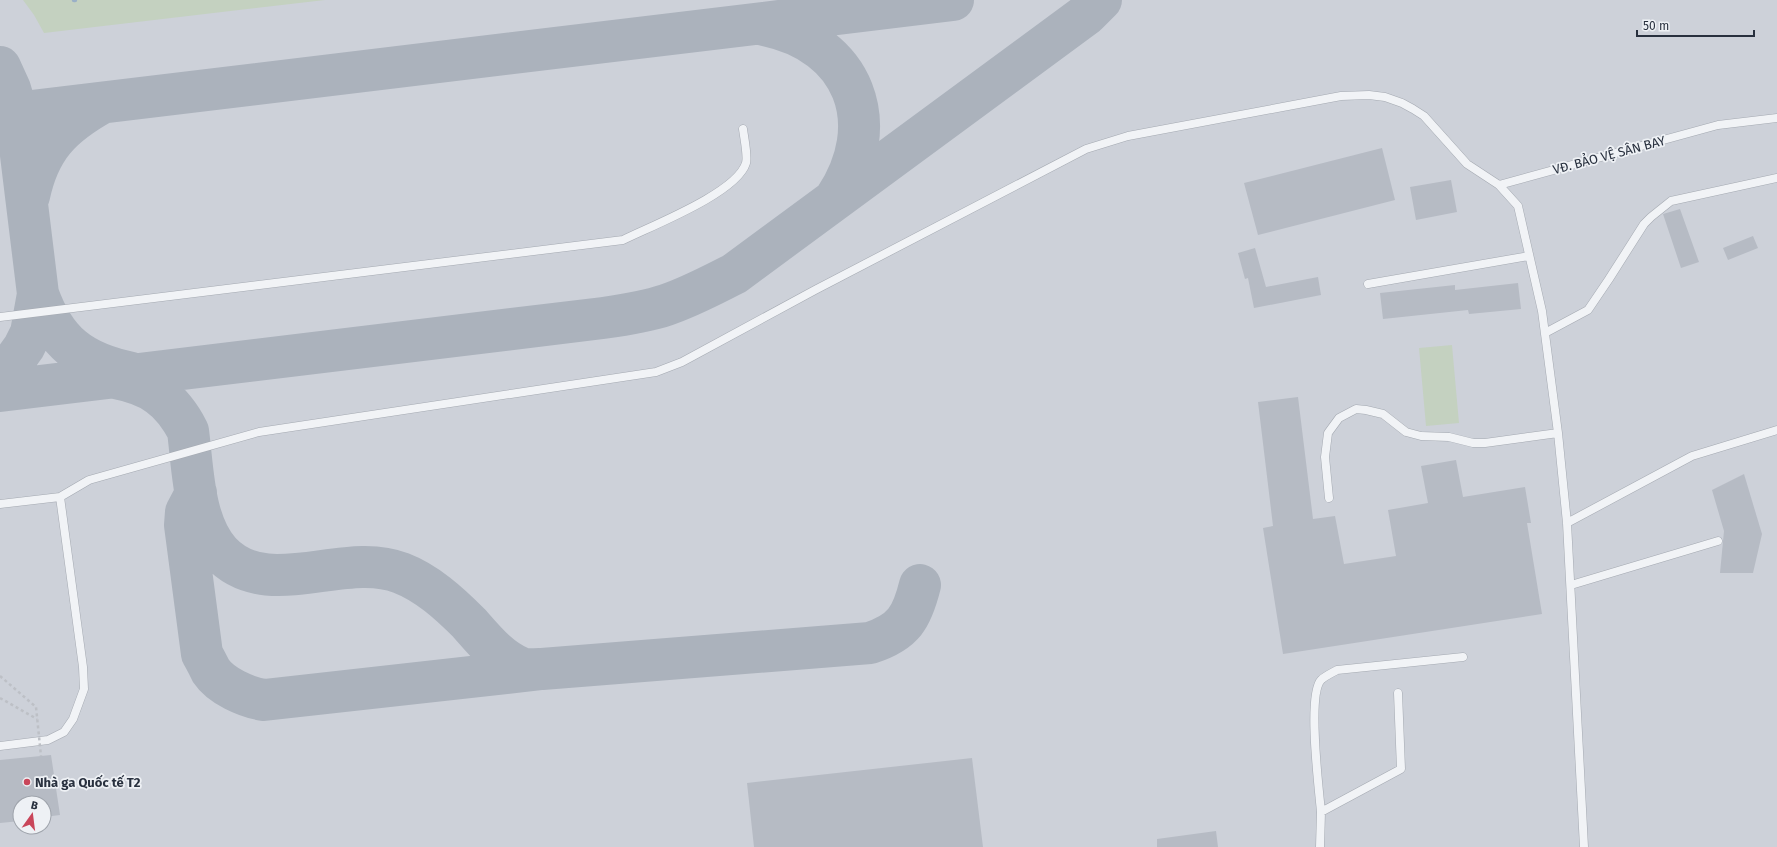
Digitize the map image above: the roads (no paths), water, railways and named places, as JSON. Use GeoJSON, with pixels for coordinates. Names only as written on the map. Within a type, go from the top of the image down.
{"type":"FeatureCollection","features":[{"type":"Feature","properties":{"kind":"lane"},"geometry":{"type":"LineString","coordinates":[[0,504],[60,497],[89,480],[259,432],[656,372],[682,362],[814,290],[1092,146],[1128,136],[1341,96],[1385,97],[1402,103],[1424,116],[1467,164],[1499,185],[1518,206],[1542,311],[1558,433],[1567,523],[1571,585],[1584,847]]}},
{"type":"Feature","properties":{"kind":"lane","name":"VĐ. BẢO VỆ SÂN BAY"},"geometry":{"type":"LineString","coordinates":[[1499,185],[1718,125],[1777,118]]}},
{"type":"Feature","properties":{"kind":"lane"},"geometry":{"type":"LineString","coordinates":[[0,317],[623,240],[714,196],[734,181],[746,163],[743,129]]}},
{"type":"Feature","properties":{"kind":"lane"},"geometry":{"type":"LineString","coordinates":[[1545,333],[1588,310],[1609,280],[1644,224],[1671,201],[1777,178]]}},
{"type":"Feature","properties":{"kind":"lane"},"geometry":{"type":"LineString","coordinates":[[1368,284],[1529,256]]}},
{"type":"Feature","properties":{"kind":"lane"},"geometry":{"type":"LineString","coordinates":[[1329,498],[1326,457],[1328,433],[1339,418],[1356,409],[1383,414],[1406,432],[1421,436],[1448,437],[1485,443],[1558,433]]}},
{"type":"Feature","properties":{"kind":"lane"},"geometry":{"type":"LineString","coordinates":[[1567,523],[1692,456],[1777,430]]}},
{"type":"Feature","properties":{"kind":"lane"},"geometry":{"type":"LineString","coordinates":[[0,746],[48,740],[64,732],[73,720],[84,689],[83,668],[60,497]]}},
{"type":"Feature","properties":{"kind":"lane"},"geometry":{"type":"LineString","coordinates":[[1571,585],[1718,541]]}},
{"type":"Feature","properties":{"kind":"lane"},"geometry":{"type":"LineString","coordinates":[[1320,847],[1321,812],[1314,712],[1316,691],[1321,680],[1337,670],[1463,657]]}},
{"type":"Feature","properties":{"kind":"lane"},"geometry":{"type":"LineString","coordinates":[[1321,812],[1401,769],[1398,693]]}},
{"type":"Feature","properties":{"kind":"place","name":"Nhà ga Quốc tế T2"},"geometry":{"type":"Point","coordinates":[27,782]}}]}
